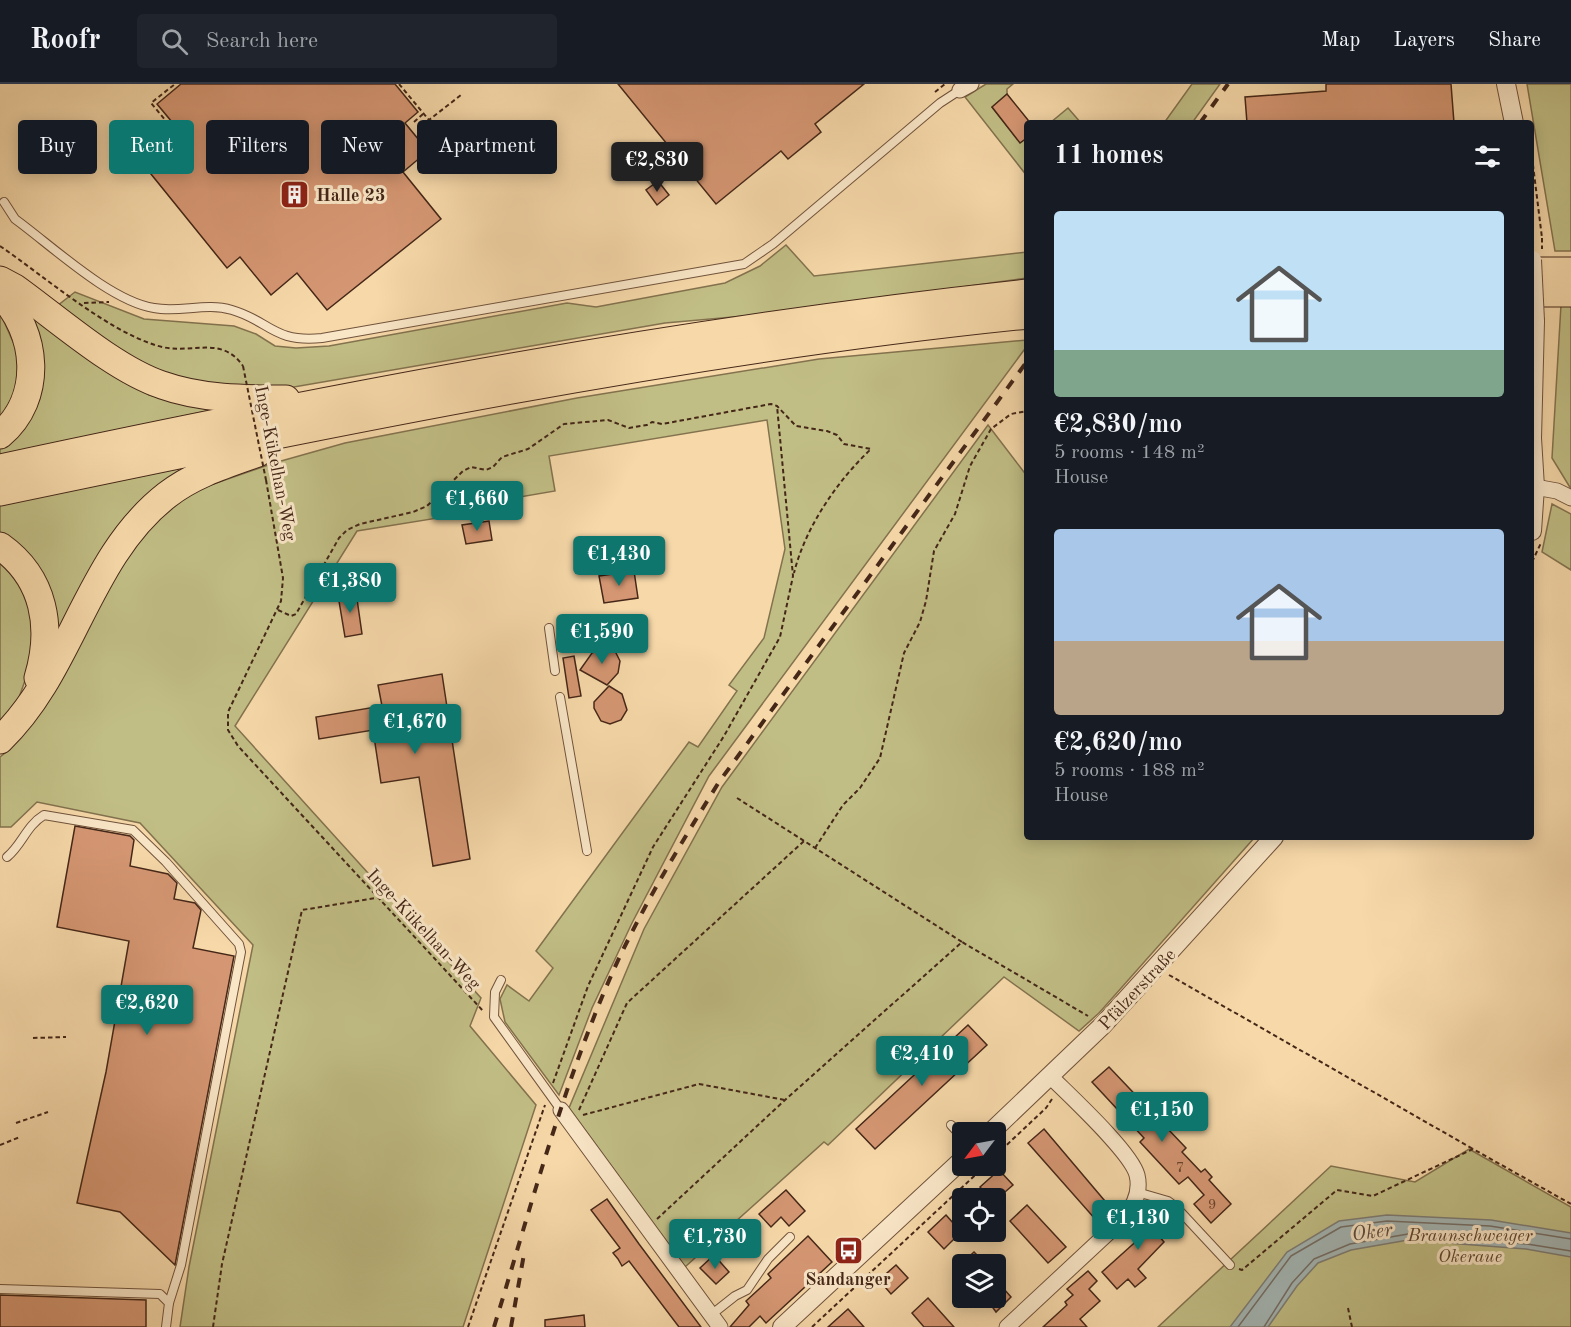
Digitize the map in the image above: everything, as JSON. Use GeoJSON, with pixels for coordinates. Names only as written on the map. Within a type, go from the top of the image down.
{"type":"FeatureCollection","features":[{"type":"Feature","properties":{"kind":"highway"},"geometry":{"type":"LineString","coordinates":[[1534,271],[1571,271]]}},
{"type":"Feature","properties":{"kind":"highway"},"geometry":{"type":"LineString","coordinates":[[0,280],[107,354],[160,385],[198,395],[353,409]]}},
{"type":"Feature","properties":{"kind":"highway"},"geometry":{"type":"LineString","coordinates":[[1534,293],[1571,294]]}},
{"type":"Feature","properties":{"kind":"highway"},"geometry":{"type":"LineString","coordinates":[[0,294],[21,321],[30,345],[32,365],[26,398],[18,414],[0,435]]}},
{"type":"Feature","properties":{"kind":"highway"},"geometry":{"type":"LineString","coordinates":[[0,492],[566,357],[726,331],[1024,294]]}},
{"type":"Feature","properties":{"kind":"highway"},"geometry":{"type":"LineString","coordinates":[[0,468],[353,409],[574,379],[815,340],[1024,315]]}},
{"type":"Feature","properties":{"kind":"highway"},"geometry":{"type":"LineString","coordinates":[[0,740],[21,715],[56,664],[111,558],[140,521],[166,496],[191,479],[353,409]]}},
{"type":"Feature","properties":{"kind":"highway"},"geometry":{"type":"LineString","coordinates":[[0,546],[20,563],[29,576],[37,590],[45,620],[44,657],[39,677],[21,715]]}},
{"type":"Feature","properties":{"kind":"street"},"geometry":{"type":"LineString","coordinates":[[1506,84],[1513,120]]}},
{"type":"Feature","properties":{"kind":"street"},"geometry":{"type":"LineString","coordinates":[[1534,301],[1534,345]]}},
{"type":"Feature","properties":{"kind":"street"},"geometry":{"type":"LineString","coordinates":[[1534,455],[1534,502]]}},
{"type":"Feature","properties":{"kind":"street"},"geometry":{"type":"LineString","coordinates":[[1535,487],[1557,491],[1571,498]]}},
{"type":"Feature","properties":{"kind":"street","name":"Pfälzerstraße"},"geometry":{"type":"LineString","coordinates":[[1004,1122],[1056,1081],[1103,1025],[1271,840]]}},
{"type":"Feature","properties":{"kind":"street"},"geometry":{"type":"LineString","coordinates":[[1007,1327],[1124,1218],[1134,1205],[1137,1192],[1136,1175],[1127,1158],[1056,1081]]}},
{"type":"Feature","properties":{"kind":"street"},"geometry":{"type":"LineString","coordinates":[[561,1110],[716,1321]]}},
{"type":"Feature","properties":{"kind":"street"},"geometry":{"type":"LineString","coordinates":[[782,1327],[952,1169]]}},
{"type":"Feature","properties":{"kind":"lane"},"geometry":{"type":"LineString","coordinates":[[4,201],[15,219],[130,301],[167,309],[220,306],[248,316],[279,334],[307,339],[583,290],[728,269],[757,257],[919,120],[966,87]]}},
{"type":"Feature","properties":{"kind":"lane"},"geometry":{"type":"LineString","coordinates":[[549,628],[555,671]]}},
{"type":"Feature","properties":{"kind":"lane"},"geometry":{"type":"LineString","coordinates":[[560,697],[587,851]]}},
{"type":"Feature","properties":{"kind":"lane"},"geometry":{"type":"LineString","coordinates":[[6,857],[13,852],[28,826],[44,815],[133,830],[166,862],[239,944],[241,951],[181,1265],[169,1303],[166,1327]]}},
{"type":"Feature","properties":{"kind":"lane"},"geometry":{"type":"LineString","coordinates":[[501,980],[495,992],[494,1017],[561,1110]]}},
{"type":"Feature","properties":{"kind":"lane"},"geometry":{"type":"LineString","coordinates":[[1137,1192],[1168,1201],[1176,1207],[1230,1265]]}},
{"type":"Feature","properties":{"kind":"lane"},"geometry":{"type":"LineString","coordinates":[[716,1321],[735,1296],[747,1290],[757,1279],[768,1259],[790,1237]]}},
{"type":"Feature","properties":{"kind":"lane"},"geometry":{"type":"LineString","coordinates":[[0,1289],[160,1294],[169,1303]]}},
{"type":"Feature","properties":{"kind":"path"},"geometry":{"type":"LineString","coordinates":[[164,120],[151,103],[175,84]]}},
{"type":"Feature","properties":{"kind":"path"},"geometry":{"type":"LineString","coordinates":[[399,84],[429,120],[461,95]]}},
{"type":"Feature","properties":{"kind":"path"},"geometry":{"type":"LineString","coordinates":[[414,122],[423,114]]}},
{"type":"Feature","properties":{"kind":"path"},"geometry":{"type":"LineString","coordinates":[[1534,173],[1542,238]]}},
{"type":"Feature","properties":{"kind":"path","name":"Inge-Kükelhan-Weg"},"geometry":{"type":"LineString","coordinates":[[0,246],[125,333],[157,346],[194,350],[221,347],[234,354],[243,366],[283,578],[278,610],[228,712],[228,730],[238,746],[377,898],[481,1010],[494,1017]]}},
{"type":"Feature","properties":{"kind":"path"},"geometry":{"type":"LineString","coordinates":[[83,303],[130,301]]}},
{"type":"Feature","properties":{"kind":"path"},"geometry":{"type":"LineString","coordinates":[[278,610],[291,616],[296,614],[339,538],[347,530],[360,524],[413,512],[427,506],[463,471],[471,467],[486,470],[493,467],[502,457],[528,449],[564,424],[608,420],[635,428],[652,422],[662,424],[771,404],[777,406],[796,426],[827,431],[837,435],[844,444],[871,449],[824,507],[800,549],[780,637],[724,736],[653,847],[588,986],[468,1327]]}},
{"type":"Feature","properties":{"kind":"path"},"geometry":{"type":"LineString","coordinates":[[777,406],[793,576]]}},
{"type":"Feature","properties":{"kind":"path"},"geometry":{"type":"LineString","coordinates":[[815,848],[843,805],[860,788],[880,758],[904,652],[920,622],[926,601],[934,550],[955,514],[970,466],[991,429],[1011,414],[1024,412]]}},
{"type":"Feature","properties":{"kind":"path"},"geometry":{"type":"LineString","coordinates":[[737,798],[962,942],[1103,1025]]}},
{"type":"Feature","properties":{"kind":"path"},"geometry":{"type":"LineString","coordinates":[[785,1100],[699,1084],[575,1118],[627,1003],[804,841]]}},
{"type":"Feature","properties":{"kind":"path"},"geometry":{"type":"LineString","coordinates":[[213,1327],[222,1264],[302,910],[377,898]]}},
{"type":"Feature","properties":{"kind":"path"},"geometry":{"type":"LineString","coordinates":[[648,1228],[785,1100],[962,942]]}},
{"type":"Feature","properties":{"kind":"path"},"geometry":{"type":"LineString","coordinates":[[1156,968],[1571,1204]]}},
{"type":"Feature","properties":{"kind":"path"},"geometry":{"type":"LineString","coordinates":[[33,1038],[66,1037]]}},
{"type":"Feature","properties":{"kind":"path"},"geometry":{"type":"LineString","coordinates":[[1006,1146],[1046,1108],[1056,1081]]}},
{"type":"Feature","properties":{"kind":"path"},"geometry":{"type":"LineString","coordinates":[[16,1123],[48,1112]]}},
{"type":"Feature","properties":{"kind":"path"},"geometry":{"type":"LineString","coordinates":[[0,1145],[20,1137]]}},
{"type":"Feature","properties":{"kind":"path"},"geometry":{"type":"LineString","coordinates":[[1230,1265],[1242,1270],[1336,1190],[1373,1196],[1473,1149]]}},
{"type":"Feature","properties":{"kind":"path"},"geometry":{"type":"LineString","coordinates":[[812,1327],[974,1176]]}},
{"type":"Feature","properties":{"kind":"path"},"geometry":{"type":"LineString","coordinates":[[1348,1308],[1352,1327]]}},
{"type":"Feature","properties":{"kind":"green space"},"geometry":{"type":"Polygon","coordinates":[[[986,84],[1013,84],[1007,89],[1007,94],[992,107],[1020,142],[1024,139],[1024,172],[965,97],[986,84]]]}},
{"type":"Feature","properties":{"kind":"green space"},"geometry":{"type":"Polygon","coordinates":[[[1192,84],[1220,84],[1194,120],[1166,120],[1192,84]]]}},
{"type":"Feature","properties":{"kind":"green space"},"geometry":{"type":"Polygon","coordinates":[[[1527,84],[1571,84],[1571,251],[1555,251],[1527,84]]]}},
{"type":"Feature","properties":{"kind":"green space"},"geometry":{"type":"Polygon","coordinates":[[[1068,108],[1078,120],[1054,120],[1068,108]]]}},
{"type":"Feature","properties":{"kind":"green space"},"geometry":{"type":"Polygon","coordinates":[[[786,245],[814,276],[1024,252],[1024,278],[767,314],[665,323],[288,388],[208,389],[155,374],[57,306],[75,292],[144,319],[234,326],[256,334],[275,346],[296,348],[329,346],[567,303],[596,307],[725,283],[760,266],[786,245]]]}},
{"type":"Feature","properties":{"kind":"green space"},"geometry":{"type":"Polygon","coordinates":[[[11,296],[149,395],[212,410],[0,455],[0,446],[33,404],[11,296]]]}},
{"type":"Feature","properties":{"kind":"green space"},"geometry":{"type":"Polygon","coordinates":[[[1561,305],[1571,305],[1571,489],[1552,458],[1561,305]]]}},
{"type":"Feature","properties":{"kind":"green space"},"geometry":{"type":"Polygon","coordinates":[[[0,312],[20,358],[16,399],[0,417],[0,312]]]}},
{"type":"Feature","properties":{"kind":"green space"},"geometry":{"type":"Polygon","coordinates":[[[1024,340],[1024,350],[709,776],[632,923],[592,1008],[559,1095],[505,1022],[500,999],[507,985],[529,1001],[553,968],[536,951],[689,742],[698,747],[737,691],[729,685],[764,638],[785,549],[767,420],[549,456],[555,491],[437,511],[438,518],[357,531],[235,726],[481,998],[470,1026],[536,1105],[463,1327],[180,1327],[189,1267],[253,945],[140,823],[37,802],[11,827],[0,827],[0,757],[9,750],[41,708],[120,555],[173,498],[274,463],[345,443],[577,398],[819,359],[1024,340]]]}},
{"type":"Feature","properties":{"kind":"green space"},"geometry":{"type":"Polygon","coordinates":[[[988,425],[1024,472],[1024,840],[1252,840],[1099,1013],[1079,1031],[1004,977],[828,1145],[824,1142],[685,1267],[569,1108],[644,929],[722,787],[988,425]]]}},
{"type":"Feature","properties":{"kind":"green space"},"geometry":{"type":"Polygon","coordinates":[[[191,466],[51,650],[0,543],[0,505],[191,466]]]}},
{"type":"Feature","properties":{"kind":"green space"},"geometry":{"type":"Polygon","coordinates":[[[1552,504],[1571,514],[1571,570],[1542,552],[1552,504]]]}},
{"type":"Feature","properties":{"kind":"green space"},"geometry":{"type":"Polygon","coordinates":[[[0,560],[27,593],[38,626],[34,655],[16,706],[0,723],[0,560]]]}},
{"type":"Feature","properties":{"kind":"green space","name":"Braunschweiger Okeraue"},"geometry":{"type":"Polygon","coordinates":[[[1469,1149],[1571,1207],[1571,1327],[1158,1327],[1331,1166],[1415,1182],[1469,1149]]]}},
{"type":"Feature","properties":{"kind":"water","name":"Oker"},"geometry":{"type":"Polygon","coordinates":[[[1387,1215],[1491,1220],[1571,1233],[1571,1257],[1526,1249],[1408,1240],[1351,1250],[1318,1263],[1297,1286],[1268,1327],[1230,1327],[1287,1252],[1339,1221],[1387,1215]]]}},
{"type":"Feature","properties":{"kind":"building","name":"Halle 23"},"geometry":{"type":"Polygon","coordinates":[[[181,84],[395,84],[418,112],[405,123],[405,120],[321,120],[321,174],[405,174],[441,219],[327,310],[297,273],[271,295],[240,257],[227,268],[151,174],[194,174],[194,120],[170,120],[157,104],[181,84]]]}},
{"type":"Feature","properties":{"kind":"building"},"geometry":{"type":"Polygon","coordinates":[[[618,84],[864,84],[815,124],[821,132],[788,159],[781,151],[716,204],[618,84]]]}},
{"type":"Feature","properties":{"kind":"building"},"geometry":{"type":"Polygon","coordinates":[[[1326,84],[1451,84],[1454,120],[1247,120],[1245,97],[1326,91],[1326,84]]]}},
{"type":"Feature","properties":{"kind":"building"},"geometry":{"type":"Polygon","coordinates":[[[1007,94],[1028,120],[1024,120],[1024,140],[1020,143],[992,107],[1007,94]]]}},
{"type":"Feature","properties":{"kind":"building","name":"Halle 23"},"geometry":{"type":"Polygon","coordinates":[[[405,123],[417,138],[417,160],[405,170],[405,123]]]}},
{"type":"Feature","properties":{"kind":"building"},"geometry":{"type":"Polygon","coordinates":[[[658,181],[669,195],[657,205],[646,190],[658,181]]]}},
{"type":"Feature","properties":{"kind":"building"},"geometry":{"type":"Polygon","coordinates":[[[489,521],[492,540],[466,544],[462,525],[489,521]]]}},
{"type":"Feature","properties":{"kind":"building"},"geometry":{"type":"Polygon","coordinates":[[[634,571],[638,598],[604,603],[599,576],[634,571]]]}},
{"type":"Feature","properties":{"kind":"building"},"geometry":{"type":"Polygon","coordinates":[[[356,592],[362,634],[345,637],[338,595],[356,592]]]}},
{"type":"Feature","properties":{"kind":"building"},"geometry":{"type":"Polygon","coordinates":[[[604,647],[615,651],[620,661],[618,673],[607,685],[580,670],[592,653],[604,647]]]}},
{"type":"Feature","properties":{"kind":"building"},"geometry":{"type":"Polygon","coordinates":[[[574,656],[581,696],[569,698],[563,658],[574,656]]]}},
{"type":"Feature","properties":{"kind":"building"},"geometry":{"type":"Polygon","coordinates":[[[442,674],[470,859],[433,866],[419,777],[381,783],[373,730],[319,739],[316,717],[382,706],[378,685],[442,674]]]}},
{"type":"Feature","properties":{"kind":"building"},"geometry":{"type":"Polygon","coordinates":[[[609,686],[622,694],[627,710],[621,720],[610,724],[601,721],[594,708],[594,702],[609,686]]]}},
{"type":"Feature","properties":{"kind":"building"},"geometry":{"type":"Polygon","coordinates":[[[75,826],[130,836],[134,840],[130,866],[168,874],[177,883],[174,899],[195,903],[201,910],[193,948],[234,956],[175,1265],[120,1212],[77,1203],[106,1072],[129,941],[57,927],[75,826]]]}},
{"type":"Feature","properties":{"kind":"building"},"geometry":{"type":"Polygon","coordinates":[[[968,1025],[987,1045],[875,1149],[856,1129],[968,1025]]]}},
{"type":"Feature","properties":{"kind":"building"},"geometry":{"type":"Polygon","coordinates":[[[1109,1067],[1186,1148],[1182,1152],[1201,1172],[1205,1169],[1212,1177],[1209,1180],[1231,1204],[1211,1223],[1194,1204],[1204,1195],[1188,1177],[1179,1184],[1140,1142],[1144,1138],[1092,1082],[1109,1067]]]}},
{"type":"Feature","properties":{"kind":"building"},"geometry":{"type":"Polygon","coordinates":[[[1044,1129],[1110,1207],[1096,1220],[1028,1143],[1044,1129]]]}},
{"type":"Feature","properties":{"kind":"building"},"geometry":{"type":"Polygon","coordinates":[[[992,1176],[1005,1176],[1013,1185],[1006,1191],[1006,1188],[980,1187],[992,1176]]]}},
{"type":"Feature","properties":{"kind":"building"},"geometry":{"type":"Polygon","coordinates":[[[786,1190],[805,1211],[789,1226],[781,1217],[771,1227],[759,1214],[786,1190]]]}},
{"type":"Feature","properties":{"kind":"building"},"geometry":{"type":"Polygon","coordinates":[[[607,1199],[701,1327],[679,1327],[629,1261],[622,1266],[613,1253],[620,1248],[591,1210],[607,1199]]]}},
{"type":"Feature","properties":{"kind":"building"},"geometry":{"type":"Polygon","coordinates":[[[1027,1205],[1066,1247],[1048,1263],[1010,1221],[1027,1205]]]}},
{"type":"Feature","properties":{"kind":"building"},"geometry":{"type":"Polygon","coordinates":[[[1155,1207],[1171,1225],[1159,1236],[1164,1242],[1138,1269],[1146,1278],[1135,1287],[1128,1279],[1117,1289],[1102,1272],[1142,1236],[1134,1227],[1155,1207]]]}},
{"type":"Feature","properties":{"kind":"building"},"geometry":{"type":"Polygon","coordinates":[[[946,1215],[952,1222],[952,1241],[944,1249],[928,1232],[946,1215]]]}},
{"type":"Feature","properties":{"kind":"building"},"geometry":{"type":"Polygon","coordinates":[[[808,1236],[832,1262],[766,1323],[760,1316],[749,1327],[730,1327],[749,1305],[746,1301],[771,1278],[768,1274],[808,1236]]]}},
{"type":"Feature","properties":{"kind":"building"},"geometry":{"type":"Polygon","coordinates":[[[714,1255],[729,1272],[716,1284],[700,1268],[714,1255]]]}},
{"type":"Feature","properties":{"kind":"building"},"geometry":{"type":"Polygon","coordinates":[[[896,1265],[908,1278],[891,1294],[879,1280],[896,1265]]]}},
{"type":"Feature","properties":{"kind":"building"},"geometry":{"type":"Polygon","coordinates":[[[1088,1271],[1097,1281],[1089,1289],[1100,1301],[1080,1319],[1087,1327],[1043,1327],[1067,1305],[1065,1302],[1073,1295],[1067,1289],[1088,1271]]]}},
{"type":"Feature","properties":{"kind":"building"},"geometry":{"type":"Polygon","coordinates":[[[1006,1291],[1011,1297],[1006,1302],[1006,1291]]]}},
{"type":"Feature","properties":{"kind":"building"},"geometry":{"type":"Polygon","coordinates":[[[0,1295],[146,1300],[146,1327],[0,1327],[0,1295]]]}},
{"type":"Feature","properties":{"kind":"building"},"geometry":{"type":"Polygon","coordinates":[[[928,1298],[954,1327],[924,1327],[912,1313],[928,1298]]]}},
{"type":"Feature","properties":{"kind":"building"},"geometry":{"type":"Polygon","coordinates":[[[848,1309],[864,1327],[828,1327],[848,1309]]]}},
{"type":"Feature","properties":{"kind":"building"},"geometry":{"type":"Polygon","coordinates":[[[584,1315],[585,1327],[545,1327],[545,1320],[584,1315]]]}},
{"type":"Feature","properties":{"kind":"railway"},"geometry":{"type":"LineString","coordinates":[[1202,120],[1228,84]]}},
{"type":"Feature","properties":{"kind":"railway"},"geometry":{"type":"LineString","coordinates":[[494,1327],[563,1101],[614,969],[650,897],[719,782],[1024,365]]}},
{"type":"Feature","properties":{"kind":"railway"},"geometry":{"type":"LineString","coordinates":[[511,1327],[524,1254]]}},
{"type":"Feature","properties":{"kind":"place","name":"Halle 23"},"geometry":{"type":"Point","coordinates":[295,195]}},
{"type":"Feature","properties":{"kind":"place","name":"Sandanger"},"geometry":{"type":"Point","coordinates":[848,1250]}}]}
